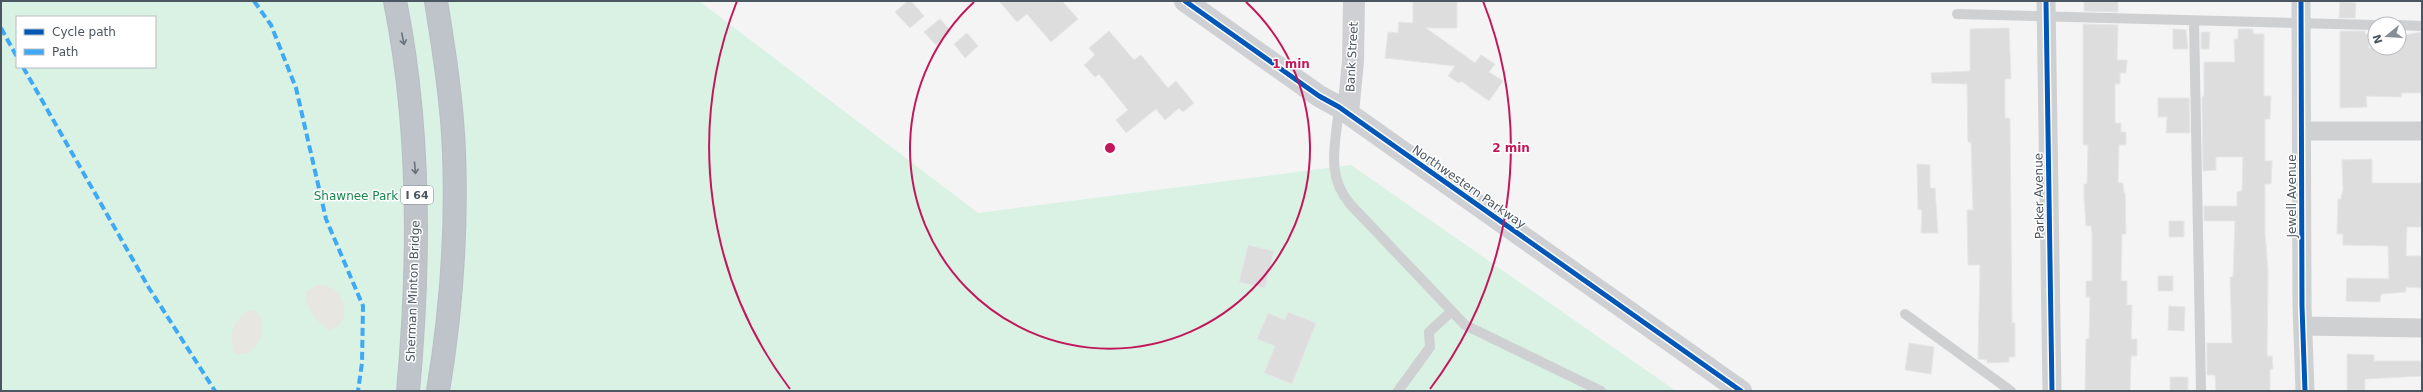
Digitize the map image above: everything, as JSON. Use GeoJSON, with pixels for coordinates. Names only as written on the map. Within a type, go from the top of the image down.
{"type":"FeatureCollection","features":[{"type":"Feature","properties":{"kind":"highway","name":"Sherman Minton Bridge"},"geometry":{"type":"LineString","coordinates":[[395,1],[406,53],[417,198],[412,346],[408,391]]}},
{"type":"Feature","properties":{"kind":"highway"},"geometry":{"type":"LineString","coordinates":[[436,1],[448,77],[454,152],[452,254],[445,352],[438,391]]}},
{"type":"Feature","properties":{"kind":"highway"},"geometry":{"type":"LineString","coordinates":[[447,1],[459,90],[464,198],[461,269],[449,391]]}},
{"type":"Feature","properties":{"kind":"street","name":"Northwestern Parkway"},"geometry":{"type":"LineString","coordinates":[[1185,1],[1319,96],[1343,110],[1741,391]]}},
{"type":"Feature","properties":{"kind":"street","name":"Bank Street"},"geometry":{"type":"LineString","coordinates":[[1343,110],[1353,61],[1354,1]]}},
{"type":"Feature","properties":{"kind":"street","name":"Jewell Avenue"},"geometry":{"type":"LineString","coordinates":[[2301,1],[2303,326],[2305,391]]}},
{"type":"Feature","properties":{"kind":"street","name":"Parker Avenue"},"geometry":{"type":"LineString","coordinates":[[2047,9],[2052,391]]}},
{"type":"Feature","properties":{"kind":"street"},"geometry":{"type":"LineString","coordinates":[[2302,131],[2422,131]]}},
{"type":"Feature","properties":{"kind":"street"},"geometry":{"type":"LineString","coordinates":[[2303,326],[2422,328]]}},
{"type":"Feature","properties":{"kind":"lane"},"geometry":{"type":"LineString","coordinates":[[1957,14],[2047,9],[2194,21],[2367,25]]}},
{"type":"Feature","properties":{"kind":"lane"},"geometry":{"type":"LineString","coordinates":[[2194,21],[2201,391]]}},
{"type":"Feature","properties":{"kind":"lane"},"geometry":{"type":"LineString","coordinates":[[2407,25],[2422,26]]}},
{"type":"Feature","properties":{"kind":"lane"},"geometry":{"type":"LineString","coordinates":[[1343,110],[1334,162],[1340,192],[1465,325],[1601,391]]}},
{"type":"Feature","properties":{"kind":"lane"},"geometry":{"type":"LineString","coordinates":[[1398,391],[1430,347],[1429,332],[1452,311]]}},
{"type":"Feature","properties":{"kind":"lane"},"geometry":{"type":"LineString","coordinates":[[1905,314],[2011,391]]}},
{"type":"Feature","properties":{"kind":"green space","name":"Shawnee Park"},"geometry":{"type":"Polygon","coordinates":[[[1,1],[699,1],[978,213],[1351,165],[1676,391],[1,391],[1,1]]]}},
{"type":"Feature","properties":{"kind":"sand"},"geometry":{"type":"Polygon","coordinates":[[[320,284],[331,287],[337,292],[344,304],[341,323],[329,330],[324,327],[312,314],[307,303],[307,291],[320,284]]]}},
{"type":"Feature","properties":{"kind":"sand"},"geometry":{"type":"Polygon","coordinates":[[[254,310],[262,323],[260,339],[256,346],[250,351],[243,354],[235,354],[232,340],[234,327],[241,316],[254,310]]]}},
{"type":"Feature","properties":{"kind":"building"},"geometry":{"type":"Polygon","coordinates":[[[908,1],[911,1],[924,16],[910,28],[895,12],[908,1]]]}},
{"type":"Feature","properties":{"kind":"building"},"geometry":{"type":"Polygon","coordinates":[[[999,1],[1062,1],[1078,19],[1051,42],[1027,14],[1017,22],[999,1]]]}},
{"type":"Feature","properties":{"kind":"building"},"geometry":{"type":"Polygon","coordinates":[[[1413,1],[1457,1],[1457,28],[1426,28],[1475,63],[1481,55],[1495,64],[1489,72],[1503,81],[1489,101],[1461,81],[1459,83],[1448,76],[1455,66],[1385,58],[1388,32],[1398,33],[1399,22],[1413,23],[1413,1]]]}},
{"type":"Feature","properties":{"kind":"building"},"geometry":{"type":"Polygon","coordinates":[[[2084,1],[2118,1],[2118,12],[2084,11],[2084,1]]]}},
{"type":"Feature","properties":{"kind":"building"},"geometry":{"type":"Polygon","coordinates":[[[2340,2],[2356,3],[2355,18],[2339,18],[2340,2]]]}},
{"type":"Feature","properties":{"kind":"building"},"geometry":{"type":"Polygon","coordinates":[[[940,19],[951,31],[936,45],[924,32],[940,19]]]}},
{"type":"Feature","properties":{"kind":"building"},"geometry":{"type":"Polygon","coordinates":[[[2083,24],[2118,25],[2117,60],[2127,60],[2126,73],[2120,73],[2120,84],[2115,84],[2115,123],[2121,123],[2121,132],[2126,132],[2126,145],[2119,145],[2118,183],[2123,183],[2125,193],[2126,234],[2122,234],[2121,281],[2127,281],[2127,305],[2132,305],[2131,339],[2137,339],[2137,356],[2131,356],[2130,391],[2085,391],[2086,339],[2089,339],[2090,297],[2086,297],[2086,281],[2092,281],[2092,234],[2091,226],[2086,226],[2084,198],[2084,184],[2087,184],[2088,145],[2083,145],[2083,24]]]}},
{"type":"Feature","properties":{"kind":"building"},"geometry":{"type":"Polygon","coordinates":[[[2009,28],[2011,79],[2005,79],[2005,118],[2010,118],[2012,323],[2015,323],[2015,357],[2009,357],[2009,362],[1987,363],[1987,360],[1978,359],[1980,265],[1968,265],[1967,210],[1973,210],[1971,142],[1968,142],[1967,84],[1932,83],[1931,73],[1970,71],[1970,29],[2009,28]]]}},
{"type":"Feature","properties":{"kind":"building"},"geometry":{"type":"Polygon","coordinates":[[[2173,29],[2186,30],[2188,49],[2173,49],[2173,29]]]}},
{"type":"Feature","properties":{"kind":"building"},"geometry":{"type":"Polygon","coordinates":[[[2238,29],[2253,29],[2253,34],[2264,34],[2264,96],[2271,96],[2270,119],[2265,119],[2265,161],[2272,161],[2271,184],[2265,184],[2265,233],[2268,270],[2267,356],[2272,356],[2273,369],[2270,369],[2270,391],[2216,391],[2215,375],[2207,375],[2207,343],[2232,343],[2230,277],[2233,277],[2235,221],[2204,221],[2204,206],[2237,206],[2237,192],[2242,191],[2243,157],[2216,157],[2216,170],[2203,171],[2202,98],[2204,95],[2204,62],[2235,62],[2234,39],[2238,39],[2238,29]]]}},
{"type":"Feature","properties":{"kind":"building"},"geometry":{"type":"Polygon","coordinates":[[[1109,31],[1134,60],[1141,55],[1168,88],[1176,81],[1194,103],[1183,112],[1179,108],[1165,120],[1156,109],[1126,133],[1116,120],[1128,110],[1099,74],[1095,77],[1084,65],[1095,55],[1089,48],[1109,31]]]}},
{"type":"Feature","properties":{"kind":"building"},"geometry":{"type":"Polygon","coordinates":[[[2340,31],[2365,31],[2365,34],[2367,34],[2367,56],[2407,56],[2407,35],[2422,32],[2422,93],[2402,93],[2401,97],[2366,96],[2367,107],[2340,108],[2340,31]]]}},
{"type":"Feature","properties":{"kind":"building"},"geometry":{"type":"Polygon","coordinates":[[[2201,32],[2210,32],[2209,49],[2201,49],[2201,32]]]}},
{"type":"Feature","properties":{"kind":"building"},"geometry":{"type":"Polygon","coordinates":[[[967,33],[978,46],[965,58],[954,44],[967,33]]]}},
{"type":"Feature","properties":{"kind":"building"},"geometry":{"type":"Polygon","coordinates":[[[2158,98],[2189,98],[2190,133],[2166,133],[2167,117],[2158,117],[2158,98]]]}},
{"type":"Feature","properties":{"kind":"building"},"geometry":{"type":"Polygon","coordinates":[[[2372,159],[2372,183],[2422,183],[2421,227],[2407,227],[2406,256],[2422,256],[2422,288],[2406,287],[2406,292],[2381,294],[2380,302],[2346,301],[2347,278],[2389,279],[2388,246],[2343,245],[2343,234],[2337,234],[2338,199],[2341,199],[2343,189],[2342,160],[2372,159]]]}},
{"type":"Feature","properties":{"kind":"building"},"geometry":{"type":"Polygon","coordinates":[[[1917,164],[1930,165],[1930,188],[1935,188],[1938,233],[1921,233],[1922,210],[1918,210],[1917,164]]]}},
{"type":"Feature","properties":{"kind":"building"},"geometry":{"type":"Polygon","coordinates":[[[2169,221],[2184,221],[2184,237],[2169,237],[2169,221]]]}},
{"type":"Feature","properties":{"kind":"building"},"geometry":{"type":"Polygon","coordinates":[[[1248,245],[1274,251],[1265,288],[1239,282],[1248,245]]]}},
{"type":"Feature","properties":{"kind":"building"},"geometry":{"type":"Polygon","coordinates":[[[2158,276],[2173,276],[2173,291],[2158,291],[2158,276]]]}},
{"type":"Feature","properties":{"kind":"building"},"geometry":{"type":"Polygon","coordinates":[[[2169,306],[2185,307],[2184,331],[2168,330],[2169,306]]]}},
{"type":"Feature","properties":{"kind":"building"},"geometry":{"type":"Polygon","coordinates":[[[1288,312],[1316,323],[1292,384],[1264,373],[1275,346],[1257,339],[1268,313],[1285,320],[1288,312]]]}},
{"type":"Feature","properties":{"kind":"building"},"geometry":{"type":"Polygon","coordinates":[[[1909,343],[1934,347],[1931,374],[1905,370],[1909,343]]]}},
{"type":"Feature","properties":{"kind":"building"},"geometry":{"type":"Polygon","coordinates":[[[2347,354],[2374,355],[2374,361],[2422,361],[2422,376],[2365,379],[2365,391],[2347,391],[2347,354]]]}},
{"type":"Feature","properties":{"kind":"building"},"geometry":{"type":"Polygon","coordinates":[[[2170,377],[2188,377],[2188,391],[2170,391],[2170,377]]]}},
{"type":"Feature","properties":{"kind":"marked path"},"geometry":{"type":"LineString","coordinates":[[254,1],[271,25],[296,88],[326,219],[363,306],[362,363],[358,391]]}},
{"type":"Feature","properties":{"kind":"marked path"},"geometry":{"type":"LineString","coordinates":[[1,28],[16,55]]}},
{"type":"Feature","properties":{"kind":"marked path"},"geometry":{"type":"LineString","coordinates":[[24,68],[149,288],[215,391]]}},
{"type":"Feature","properties":{"kind":"cycle path"},"geometry":{"type":"LineString","coordinates":[[1185,1],[1319,96],[1339,107],[1741,391]]}},
{"type":"Feature","properties":{"kind":"cycle path"},"geometry":{"type":"LineString","coordinates":[[2046,1],[2052,391]]}},
{"type":"Feature","properties":{"kind":"cycle path"},"geometry":{"type":"LineString","coordinates":[[2301,1],[2302,306],[2305,391]]}}]}
